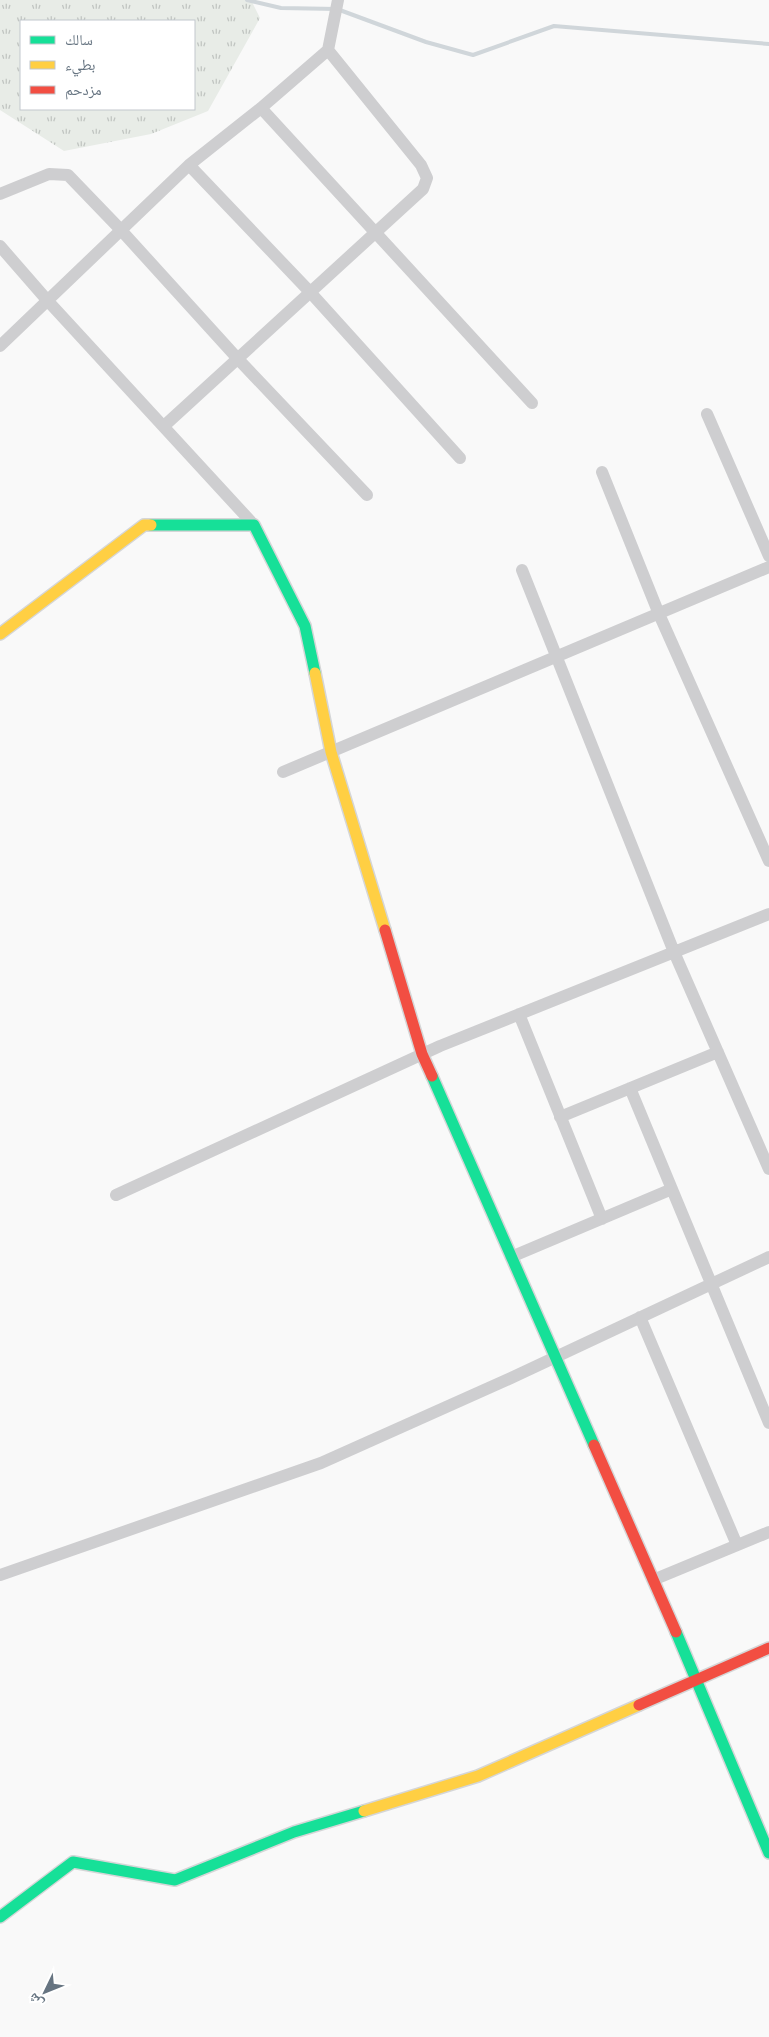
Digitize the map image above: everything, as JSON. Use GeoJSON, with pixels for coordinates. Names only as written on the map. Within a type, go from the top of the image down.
{"type":"FeatureCollection","features":[{"type":"Feature","properties":{"kind":"street"},"geometry":{"type":"LineString","coordinates":[[0,346],[120,229],[189,165],[262,108],[328,50],[335,3]]}},
{"type":"Feature","properties":{"kind":"street"},"geometry":{"type":"LineString","coordinates":[[164,426],[423,189],[427,178],[421,165],[328,50]]}},
{"type":"Feature","properties":{"kind":"street"},"geometry":{"type":"LineString","coordinates":[[262,108],[532,403]]}},
{"type":"Feature","properties":{"kind":"street"},"geometry":{"type":"LineString","coordinates":[[189,165],[310,292],[460,458]]}},
{"type":"Feature","properties":{"kind":"street"},"geometry":{"type":"LineString","coordinates":[[0,194],[49,174],[68,175],[120,229],[238,359],[367,494]]}},
{"type":"Feature","properties":{"kind":"street"},"geometry":{"type":"LineString","coordinates":[[0,246],[47,300],[254,525],[305,626],[330,752],[422,1054],[696,1679],[769,1853]]}},
{"type":"Feature","properties":{"kind":"street"},"geometry":{"type":"LineString","coordinates":[[0,264],[17,266]]}},
{"type":"Feature","properties":{"kind":"street"},"geometry":{"type":"LineString","coordinates":[[707,414],[769,556]]}},
{"type":"Feature","properties":{"kind":"street"},"geometry":{"type":"LineString","coordinates":[[602,472],[658,614],[769,861]]}},
{"type":"Feature","properties":{"kind":"street"},"geometry":{"type":"LineString","coordinates":[[0,634],[144,525],[254,525]]}},
{"type":"Feature","properties":{"kind":"street"},"geometry":{"type":"LineString","coordinates":[[283,772],[769,567]]}},
{"type":"Feature","properties":{"kind":"street"},"geometry":{"type":"LineString","coordinates":[[522,570],[674,952],[769,1169]]}},
{"type":"Feature","properties":{"kind":"street"},"geometry":{"type":"LineString","coordinates":[[116,1196],[422,1054],[769,914]]}},
{"type":"Feature","properties":{"kind":"street"},"geometry":{"type":"LineString","coordinates":[[519,1014],[602,1219]]}},
{"type":"Feature","properties":{"kind":"street"},"geometry":{"type":"LineString","coordinates":[[560,1117],[718,1052]]}},
{"type":"Feature","properties":{"kind":"street"},"geometry":{"type":"LineString","coordinates":[[630,1088],[769,1423]]}},
{"type":"Feature","properties":{"kind":"street"},"geometry":{"type":"LineString","coordinates":[[511,1257],[672,1189]]}},
{"type":"Feature","properties":{"kind":"street"},"geometry":{"type":"LineString","coordinates":[[0,1575],[321,1463],[640,1318],[769,1257]]}},
{"type":"Feature","properties":{"kind":"street"},"geometry":{"type":"LineString","coordinates":[[640,1318],[737,1545]]}},
{"type":"Feature","properties":{"kind":"street"},"geometry":{"type":"LineString","coordinates":[[653,1580],[769,1532]]}},
{"type":"Feature","properties":{"kind":"street"},"geometry":{"type":"LineString","coordinates":[[0,1917],[74,1862],[175,1880],[294,1832],[478,1776],[769,1648]]}},
{"type":"Feature","properties":{"kind":"green space"},"geometry":{"type":"Polygon","coordinates":[[[0,0],[251,0],[260,18],[208,111],[151,134],[64,151],[0,110],[0,0]]]}},
{"type":"Feature","properties":{"kind":"waterway"},"geometry":{"type":"LineString","coordinates":[[247,0],[281,8],[337,9],[426,42],[473,55],[554,26],[769,44]]}},
{"type":"Feature","properties":{"kind":"traffic: fast"},"geometry":{"type":"LineString","coordinates":[[151,525],[254,525],[305,626],[315,673]]}},
{"type":"Feature","properties":{"kind":"traffic: fast"},"geometry":{"type":"LineString","coordinates":[[432,1076],[594,1445]]}},
{"type":"Feature","properties":{"kind":"traffic: fast"},"geometry":{"type":"LineString","coordinates":[[676,1632],[769,1853]]}},
{"type":"Feature","properties":{"kind":"traffic: fast"},"geometry":{"type":"LineString","coordinates":[[0,1917],[73,1862],[175,1880],[294,1832],[364,1811]]}},
{"type":"Feature","properties":{"kind":"traffic: slow"},"geometry":{"type":"LineString","coordinates":[[0,634],[144,525],[151,525]]}},
{"type":"Feature","properties":{"kind":"traffic: slow"},"geometry":{"type":"LineString","coordinates":[[315,673],[331,752],[385,930]]}},
{"type":"Feature","properties":{"kind":"traffic: slow"},"geometry":{"type":"LineString","coordinates":[[364,1811],[478,1776],[639,1705]]}},
{"type":"Feature","properties":{"kind":"traffic: jam"},"geometry":{"type":"LineString","coordinates":[[385,930],[422,1054],[432,1076]]}},
{"type":"Feature","properties":{"kind":"traffic: jam"},"geometry":{"type":"LineString","coordinates":[[594,1445],[676,1632]]}},
{"type":"Feature","properties":{"kind":"traffic: jam"},"geometry":{"type":"LineString","coordinates":[[639,1705],[769,1648]]}}]}
